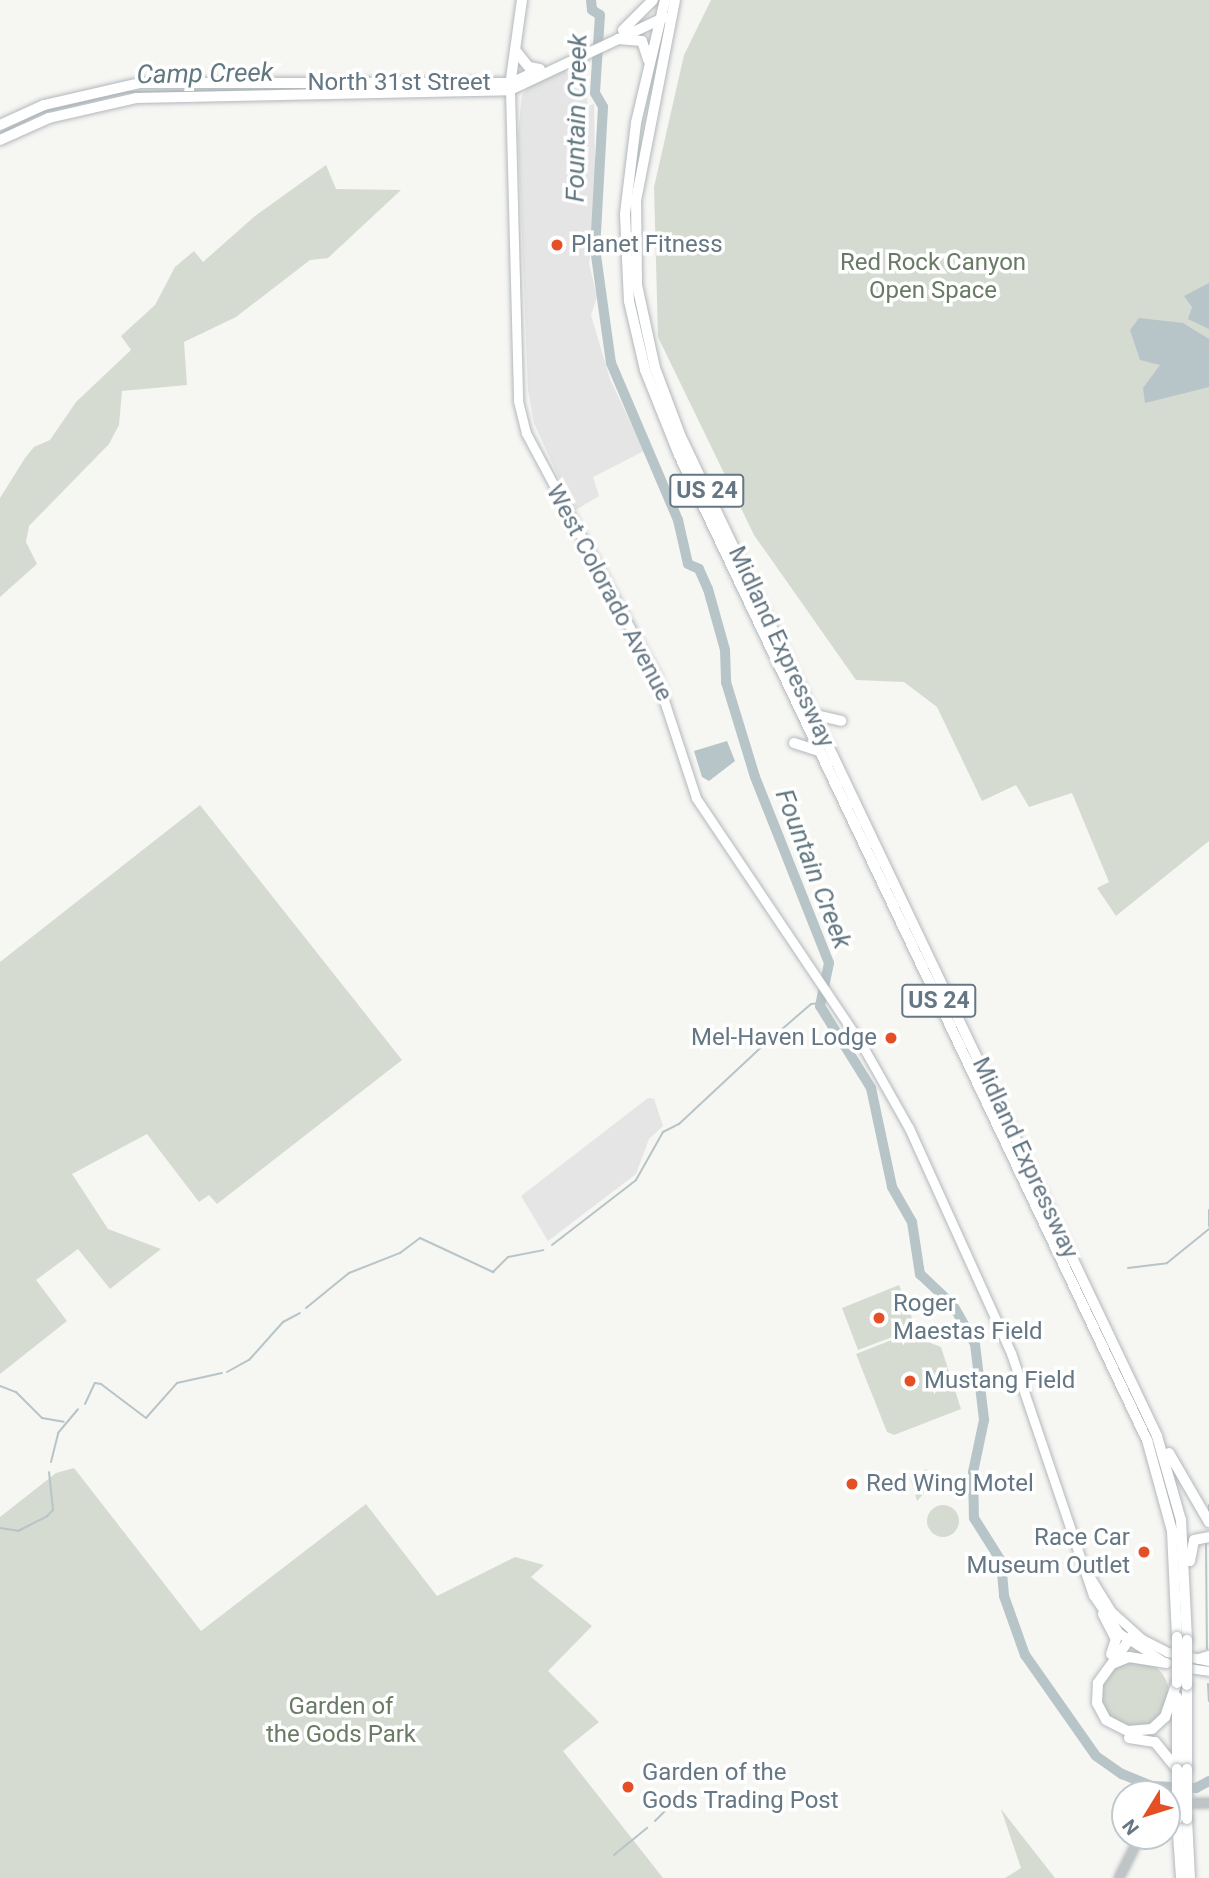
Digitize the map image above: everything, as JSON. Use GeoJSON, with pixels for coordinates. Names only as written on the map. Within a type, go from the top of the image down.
{"type":"FeatureCollection","features":[{"type":"Feature","properties":{"kind":"main road","name":"West Colorado Avenue"},"geometry":{"type":"LineString","coordinates":[[522,0],[510,87],[518,401],[526,433],[659,683],[696,798],[831,998],[909,1128],[1011,1353],[1103,1614]]}},
{"type":"Feature","properties":{"kind":"main road"},"geometry":{"type":"LineString","coordinates":[[615,38],[653,0]]}},
{"type":"Feature","properties":{"kind":"main road","name":"US 24"},"geometry":{"type":"LineString","coordinates":[[630,238],[665,15],[665,0]]}},
{"type":"Feature","properties":{"kind":"main road","name":"US 24"},"geometry":{"type":"LineString","coordinates":[[630,238],[628,178],[642,102],[665,15],[675,0]]}},
{"type":"Feature","properties":{"kind":"main road"},"geometry":{"type":"LineString","coordinates":[[510,87],[665,15]]}},
{"type":"Feature","properties":{"kind":"main road"},"geometry":{"type":"LineString","coordinates":[[615,38],[639,40],[648,54],[642,102]]}},
{"type":"Feature","properties":{"kind":"main road"},"geometry":{"type":"LineString","coordinates":[[515,50],[529,67],[540,69]]}},
{"type":"Feature","properties":{"kind":"main road"},"geometry":{"type":"LineString","coordinates":[[510,87],[540,69],[588,50]]}},
{"type":"Feature","properties":{"kind":"main road","name":"North 31st Street"},"geometry":{"type":"LineString","coordinates":[[0,125],[44,105],[140,83],[510,87]]}},
{"type":"Feature","properties":{"kind":"main road","name":"North 31st Street"},"geometry":{"type":"LineString","coordinates":[[0,141],[49,118],[136,98],[510,87]]}},
{"type":"Feature","properties":{"kind":"main road","name":"Midland Expressway"},"geometry":{"type":"LineString","coordinates":[[630,238],[631,313],[657,404],[809,716],[823,733],[826,751]]}},
{"type":"Feature","properties":{"kind":"main road"},"geometry":{"type":"LineString","coordinates":[[809,716],[825,722],[841,721],[823,733]]}},
{"type":"Feature","properties":{"kind":"main road","name":"Midland Expressway"},"geometry":{"type":"LineString","coordinates":[[809,716],[811,733],[826,751],[1071,1268],[1128,1373],[1175,1491],[1186,1614],[1182,1639]]}},
{"type":"Feature","properties":{"kind":"main road"},"geometry":{"type":"LineString","coordinates":[[811,733],[794,743],[826,751]]}},
{"type":"Feature","properties":{"kind":"main road","name":"Midland Expressway"},"geometry":{"type":"LineString","coordinates":[[1085,1296],[1162,1480],[1174,1546],[1182,1639],[1181,1878]]}},
{"type":"Feature","properties":{"kind":"main road"},"geometry":{"type":"LineString","coordinates":[[1128,1373],[1209,1522]]}},
{"type":"Feature","properties":{"kind":"main road"},"geometry":{"type":"LineString","coordinates":[[1186,1614],[1191,1547],[1198,1536],[1209,1537]]}},
{"type":"Feature","properties":{"kind":"main road"},"geometry":{"type":"LineString","coordinates":[[1088,1575],[1129,1637],[1158,1648],[1206,1659]]}},
{"type":"Feature","properties":{"kind":"main road"},"geometry":{"type":"LineString","coordinates":[[1103,1614],[1129,1637],[1167,1663]]}},
{"type":"Feature","properties":{"kind":"main road"},"geometry":{"type":"LineString","coordinates":[[1103,1614],[1115,1637],[1111,1659],[1098,1683],[1097,1703],[1106,1720],[1122,1730],[1157,1726],[1182,1684]]}},
{"type":"Feature","properties":{"kind":"main road"},"geometry":{"type":"LineString","coordinates":[[1129,1637],[1091,1684],[1097,1718],[1122,1737],[1155,1742],[1182,1769]]}},
{"type":"Feature","properties":{"kind":"main road"},"geometry":{"type":"LineString","coordinates":[[1111,1659],[1129,1657],[1207,1672]]}},
{"type":"Feature","properties":{"kind":"main road","name":"Midland Expressway"},"geometry":{"type":"LineString","coordinates":[[1182,1819],[1190,1878]]}},
{"type":"Feature","properties":{"kind":"street"},"geometry":{"type":"LineString","coordinates":[[1181,1803],[1209,1802]]}},
{"type":"Feature","properties":{"kind":"street"},"geometry":{"type":"LineString","coordinates":[[1119,1878],[1133,1850]]}},
{"type":"Feature","properties":{"kind":"shaded area"},"geometry":{"type":"Polygon","coordinates":[[[563,68],[587,98],[588,106],[594,104],[596,223],[589,263],[597,297],[591,315],[610,379],[644,451],[593,477],[599,496],[574,511],[534,423],[528,390],[518,134],[522,95],[531,84],[563,68]]]}},
{"type":"Feature","properties":{"kind":"shaded area"},"geometry":{"type":"Polygon","coordinates":[[[1209,283],[1209,329],[1188,319],[1192,307],[1184,296],[1209,283]]]}},
{"type":"Feature","properties":{"kind":"shaded area"},"geometry":{"type":"Polygon","coordinates":[[[1139,318],[1183,323],[1209,339],[1209,387],[1145,403],[1143,388],[1160,365],[1140,360],[1130,330],[1139,318]]]}},
{"type":"Feature","properties":{"kind":"shaded area"},"geometry":{"type":"Polygon","coordinates":[[[727,741],[735,761],[709,781],[702,777],[694,751],[727,741]]]}},
{"type":"Feature","properties":{"kind":"shaded area"},"geometry":{"type":"Polygon","coordinates":[[[648,1098],[654,1099],[663,1126],[649,1139],[636,1174],[548,1241],[521,1196],[648,1098]]]}},
{"type":"Feature","properties":{"kind":"green space","name":"Red Rock Canyon Open Space"},"geometry":{"type":"Polygon","coordinates":[[[711,0],[1209,0],[1209,841],[1116,916],[1097,888],[1109,882],[1072,793],[1029,807],[1016,785],[982,801],[937,707],[904,682],[856,680],[754,535],[658,337],[654,187],[684,55],[711,0]]]}},
{"type":"Feature","properties":{"kind":"green space"},"geometry":{"type":"Polygon","coordinates":[[[326,165],[336,189],[401,190],[328,258],[310,260],[236,317],[184,342],[187,385],[122,391],[119,425],[109,444],[29,526],[26,542],[37,564],[0,597],[0,498],[25,458],[34,447],[50,440],[76,402],[131,350],[121,336],[155,305],[175,267],[194,251],[203,262],[255,216],[326,165]]]}},
{"type":"Feature","properties":{"kind":"green space"},"geometry":{"type":"Polygon","coordinates":[[[200,805],[402,1060],[217,1204],[209,1195],[199,1202],[147,1134],[72,1174],[108,1229],[161,1249],[110,1289],[78,1249],[36,1280],[67,1321],[0,1374],[0,962],[200,805]]]}},
{"type":"Feature","properties":{"kind":"green space","name":"Roger Maestas Field"},"geometry":{"type":"Polygon","coordinates":[[[899,1285],[916,1328],[858,1350],[842,1308],[899,1285]]]}},
{"type":"Feature","properties":{"kind":"green space","name":"Mustang Field"},"geometry":{"type":"Polygon","coordinates":[[[907,1334],[941,1347],[961,1409],[894,1435],[887,1432],[856,1354],[907,1334]]]}},
{"type":"Feature","properties":{"kind":"green space","name":"Garden of the Gods Park"},"geometry":{"type":"Polygon","coordinates":[[[74,1468],[201,1631],[366,1504],[437,1596],[515,1557],[544,1565],[531,1577],[592,1626],[548,1671],[599,1722],[563,1751],[663,1878],[0,1878],[0,1517],[56,1473],[74,1468]]]}},
{"type":"Feature","properties":{"kind":"green space"},"geometry":{"type":"Polygon","coordinates":[[[926,1469],[936,1480],[917,1501],[911,1480],[926,1469]]]}},
{"type":"Feature","properties":{"kind":"green space"},"geometry":{"type":"Polygon","coordinates":[[[943,1505],[954,1510],[959,1521],[954,1532],[943,1537],[932,1532],[927,1521],[932,1510],[943,1505]]]}},
{"type":"Feature","properties":{"kind":"green space"},"geometry":{"type":"Polygon","coordinates":[[[1128,1660],[1142,1660],[1154,1665],[1164,1675],[1169,1694],[1164,1713],[1154,1723],[1142,1728],[1128,1728],[1116,1723],[1106,1713],[1101,1701],[1101,1687],[1106,1675],[1116,1665],[1128,1660]]]}},
{"type":"Feature","properties":{"kind":"green space"},"geometry":{"type":"Polygon","coordinates":[[[1001,1809],[1055,1878],[1005,1878],[1021,1868],[1001,1809]]]}},
{"type":"Feature","properties":{"kind":"waterway","name":"Fountain Creek"},"geometry":{"type":"LineString","coordinates":[[591,0],[592,10],[600,15],[595,93],[603,107],[595,248],[611,363],[678,520],[688,564],[699,569],[708,589],[725,650],[726,682],[755,777],[829,963],[820,1006],[871,1088],[892,1187],[912,1222],[920,1274],[953,1305],[975,1344],[984,1420],[973,1472],[974,1518],[1001,1561],[1004,1596],[1025,1655],[1096,1756],[1122,1774],[1152,1786],[1196,1788],[1209,1781]]}},
{"type":"Feature","properties":{"kind":"waterway","name":"Camp Creek"},"geometry":{"type":"LineString","coordinates":[[0,133],[43,112],[126,92],[278,90]]}},
{"type":"Feature","properties":{"kind":"waterway"},"geometry":{"type":"LineString","coordinates":[[773,1037],[811,1004],[821,1003]]}},
{"type":"Feature","properties":{"kind":"waterway"},"geometry":{"type":"LineString","coordinates":[[552,1245],[636,1180],[663,1132],[679,1124],[766,1043]]}},
{"type":"Feature","properties":{"kind":"waterway"},"geometry":{"type":"LineString","coordinates":[[1209,1210],[1209,1226]]}},
{"type":"Feature","properties":{"kind":"waterway"},"geometry":{"type":"LineString","coordinates":[[1128,1268],[1167,1263],[1209,1229]]}},
{"type":"Feature","properties":{"kind":"waterway"},"geometry":{"type":"LineString","coordinates":[[306,1308],[349,1273],[400,1253],[420,1238],[493,1272],[508,1257],[543,1250]]}},
{"type":"Feature","properties":{"kind":"waterway"},"geometry":{"type":"LineString","coordinates":[[227,1372],[249,1360],[283,1322],[300,1313]]}},
{"type":"Feature","properties":{"kind":"waterway"},"geometry":{"type":"LineString","coordinates":[[85,1404],[95,1383],[101,1384],[146,1418],[177,1383],[222,1373]]}},
{"type":"Feature","properties":{"kind":"waterway"},"geometry":{"type":"LineString","coordinates":[[0,1386],[16,1392],[42,1418],[64,1422]]}},
{"type":"Feature","properties":{"kind":"waterway"},"geometry":{"type":"LineString","coordinates":[[51,1462],[58,1433],[78,1409]]}},
{"type":"Feature","properties":{"kind":"waterway"},"geometry":{"type":"LineString","coordinates":[[0,1528],[18,1531],[53,1510],[49,1472]]}},
{"type":"Feature","properties":{"kind":"waterway"},"geometry":{"type":"LineString","coordinates":[[1209,1505],[1209,1511]]}},
{"type":"Feature","properties":{"kind":"waterway"},"geometry":{"type":"LineString","coordinates":[[1206,1543],[1207,1649]]}},
{"type":"Feature","properties":{"kind":"waterway"},"geometry":{"type":"LineString","coordinates":[[1208,1684],[1209,1701]]}},
{"type":"Feature","properties":{"kind":"waterway"},"geometry":{"type":"LineString","coordinates":[[655,1821],[679,1797]]}},
{"type":"Feature","properties":{"kind":"waterway"},"geometry":{"type":"LineString","coordinates":[[614,1855],[647,1828]]}},
{"type":"Feature","properties":{"kind":"place","name":"Planet Fitness"},"geometry":{"type":"Point","coordinates":[557,245]}},
{"type":"Feature","properties":{"kind":"place","name":"Mel-Haven Lodge"},"geometry":{"type":"Point","coordinates":[891,1038]}},
{"type":"Feature","properties":{"kind":"place","name":"Roger Maestas Field"},"geometry":{"type":"Point","coordinates":[879,1318]}},
{"type":"Feature","properties":{"kind":"place","name":"Mustang Field"},"geometry":{"type":"Point","coordinates":[910,1381]}},
{"type":"Feature","properties":{"kind":"place","name":"Red Wing Motel"},"geometry":{"type":"Point","coordinates":[852,1484]}},
{"type":"Feature","properties":{"kind":"place","name":"Race Car Museum Outlet"},"geometry":{"type":"Point","coordinates":[1144,1552]}},
{"type":"Feature","properties":{"kind":"place","name":"Garden of the Gods Trading Post"},"geometry":{"type":"Point","coordinates":[628,1787]}}]}
